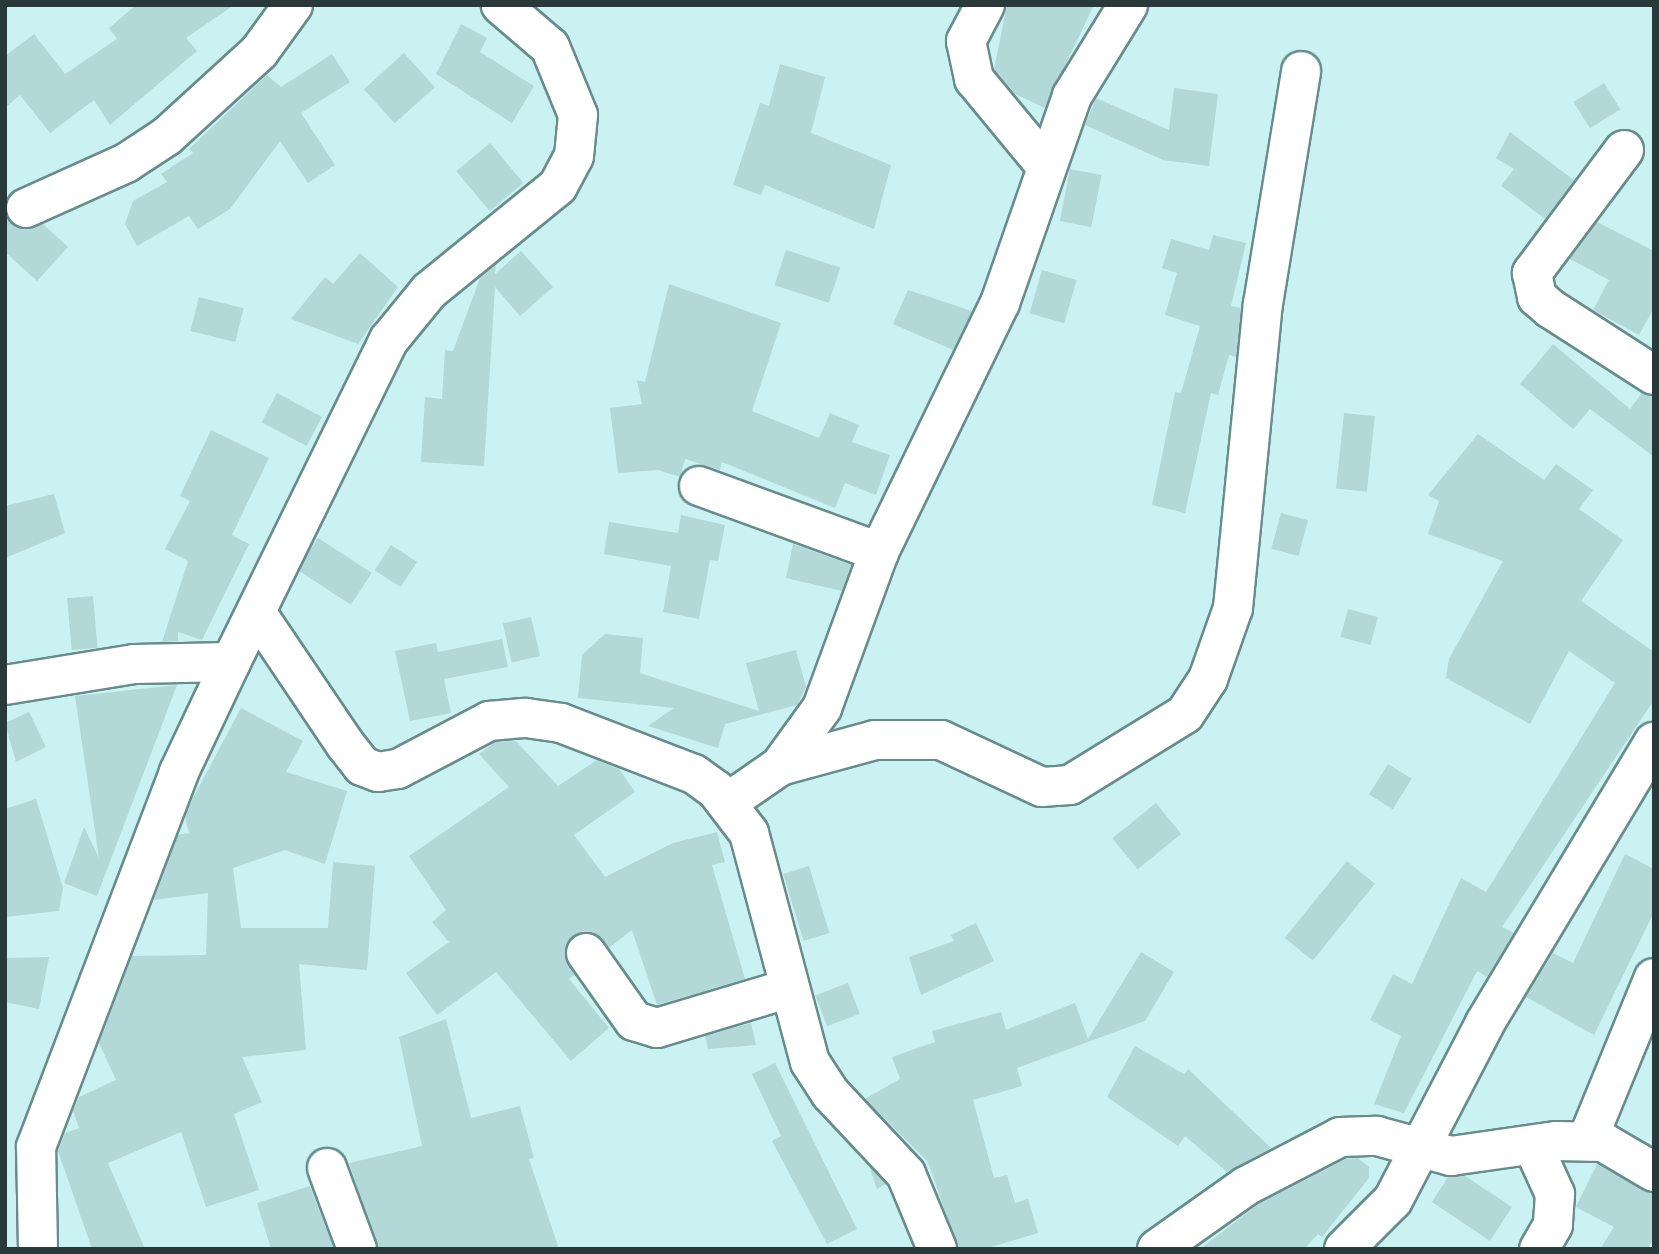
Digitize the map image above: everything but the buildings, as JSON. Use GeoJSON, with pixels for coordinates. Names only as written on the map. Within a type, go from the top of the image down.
{"type":"FeatureCollection","features":[{"type":"Feature","properties":{"kind":"street"},"geometry":{"type":"LineString","coordinates":[[26,208],[127,163],[167,136],[259,52],[293,5]]}},
{"type":"Feature","properties":{"kind":"street"},"geometry":{"type":"LineString","coordinates":[[38,1249],[36,1147],[179,772],[231,662],[258,615],[389,340],[429,291],[558,186],[574,156],[578,115],[550,47],[501,5]]}},
{"type":"Feature","properties":{"kind":"street"},"geometry":{"type":"LineString","coordinates":[[985,5],[966,41],[974,79],[1046,166]]}},
{"type":"Feature","properties":{"kind":"street"},"geometry":{"type":"LineString","coordinates":[[780,766],[822,708],[879,552],[1000,303],[1072,96],[1128,5]]}},
{"type":"Feature","properties":{"kind":"street"},"geometry":{"type":"LineString","coordinates":[[728,802],[780,766],[875,740],[942,740],[1042,787],[1070,785],[1185,714],[1208,679],[1233,608],[1264,304],[1301,71]]}},
{"type":"Feature","properties":{"kind":"street"},"geometry":{"type":"LineString","coordinates":[[1624,150],[1532,273],[1537,297],[1550,310],[1654,375]]}},
{"type":"Feature","properties":{"kind":"street"},"geometry":{"type":"LineString","coordinates":[[699,486],[879,552]]}},
{"type":"Feature","properties":{"kind":"street"},"geometry":{"type":"LineString","coordinates":[[258,615],[362,766],[398,769],[489,722],[526,718],[561,723],[694,774],[728,802],[749,833],[787,989],[810,1062],[831,1094],[906,1174],[937,1249]]}},
{"type":"Feature","properties":{"kind":"street"},"geometry":{"type":"LineString","coordinates":[[5,685],[134,664],[231,662]]}},
{"type":"Feature","properties":{"kind":"street"},"geometry":{"type":"LineString","coordinates":[[1344,1249],[1393,1200],[1424,1148],[1485,1023],[1654,743]]}},
{"type":"Feature","properties":{"kind":"street"},"geometry":{"type":"LineString","coordinates":[[586,953],[634,1021],[657,1028],[787,989]]}},
{"type":"Feature","properties":{"kind":"street"},"geometry":{"type":"LineString","coordinates":[[1587,1141],[1654,978]]}},
{"type":"Feature","properties":{"kind":"street"},"geometry":{"type":"LineString","coordinates":[[1157,1249],[1246,1186],[1340,1137],[1377,1136],[1451,1156],[1587,1141],[1602,1142],[1654,1172]]}},
{"type":"Feature","properties":{"kind":"street"},"geometry":{"type":"LineString","coordinates":[[1534,1148],[1555,1194],[1553,1225],[1539,1249]]}},
{"type":"Feature","properties":{"kind":"street"},"geometry":{"type":"LineString","coordinates":[[327,1168],[357,1249]]}}]}
